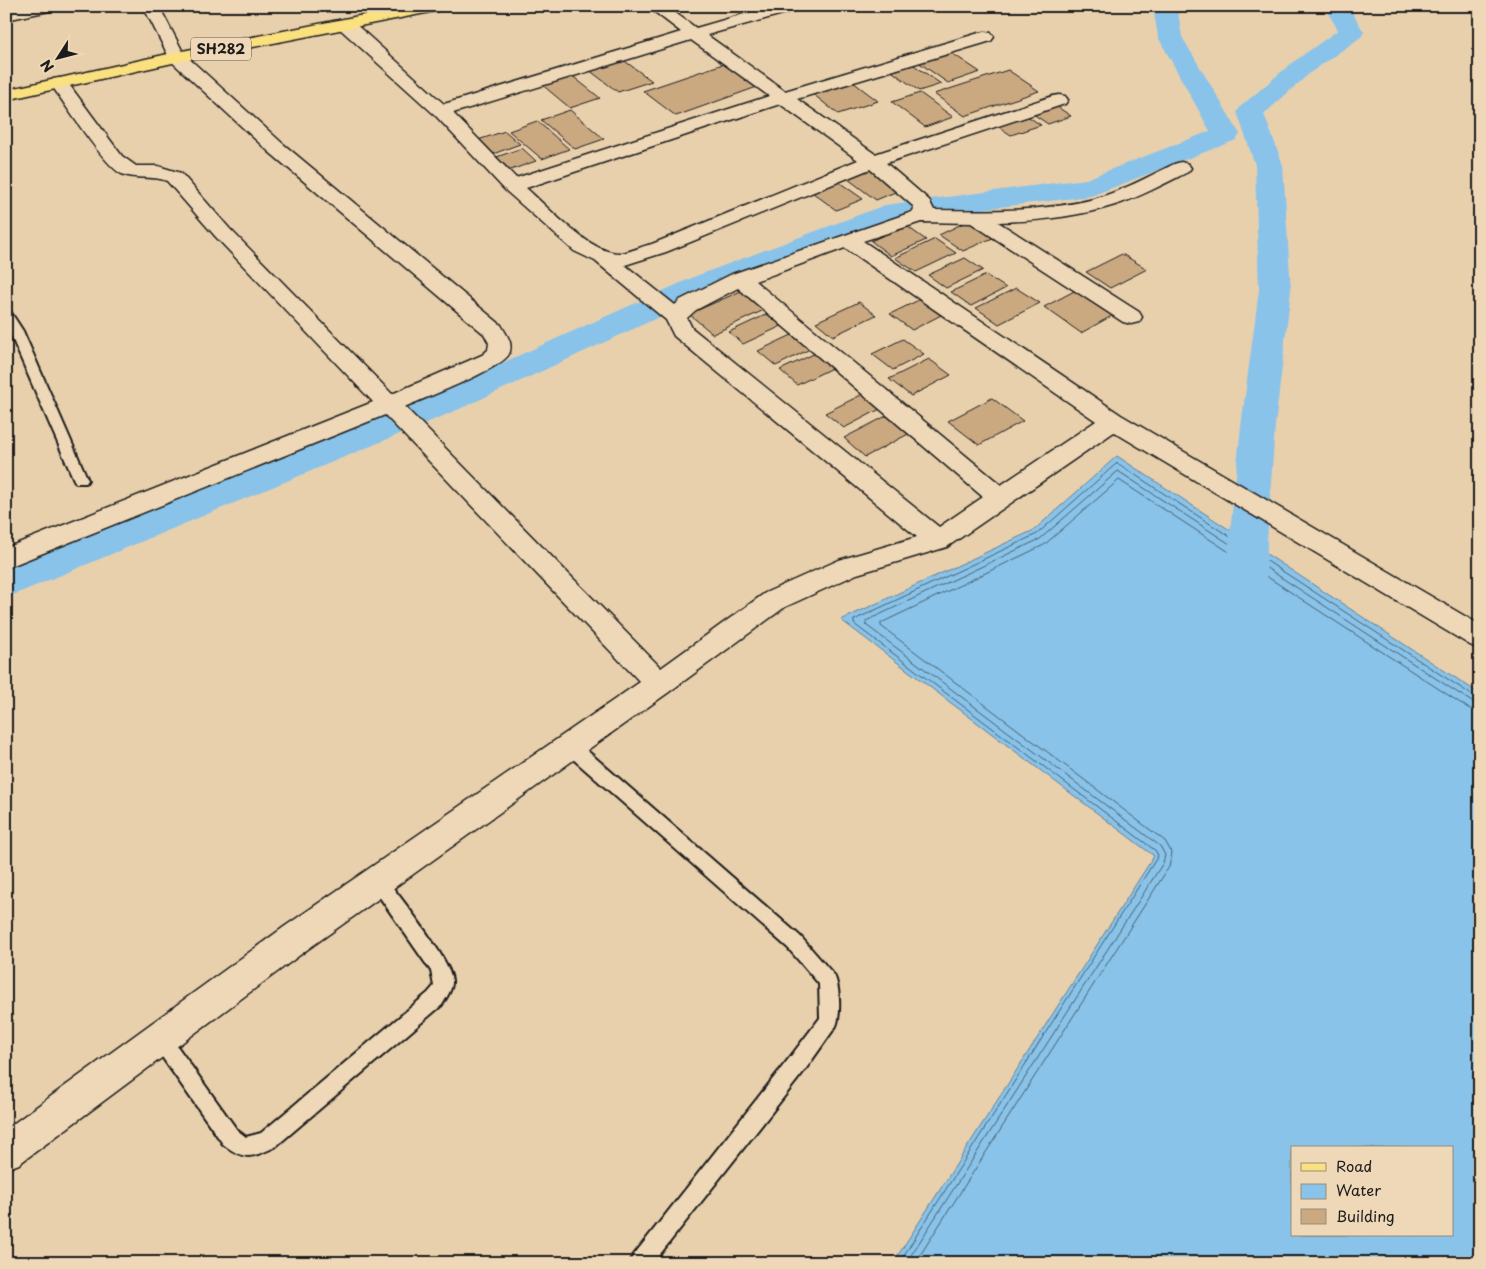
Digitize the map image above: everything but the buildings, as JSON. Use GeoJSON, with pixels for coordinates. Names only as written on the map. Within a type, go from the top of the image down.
{"type":"FeatureCollection","features":[{"type":"Feature","properties":{"kind":"main road","name":"SH282"},"geometry":{"type":"LineString","coordinates":[[6,95],[177,57],[436,6]]}},
{"type":"Feature","properties":{"kind":"street"},"geometry":{"type":"LineString","coordinates":[[6,15],[48,6]]}},
{"type":"Feature","properties":{"kind":"street"},"geometry":{"type":"LineString","coordinates":[[6,559],[390,405],[490,360],[499,352],[500,343],[493,330],[275,147],[177,57],[151,6]]}},
{"type":"Feature","properties":{"kind":"street"},"geometry":{"type":"LineString","coordinates":[[655,6],[872,161],[922,210]]}},
{"type":"Feature","properties":{"kind":"street"},"geometry":{"type":"LineString","coordinates":[[441,111],[791,6]]}},
{"type":"Feature","properties":{"kind":"street"},"geometry":{"type":"LineString","coordinates":[[345,24],[441,111],[512,186],[581,247],[602,257],[676,317],[682,331],[695,343],[938,540]]}},
{"type":"Feature","properties":{"kind":"street"},"geometry":{"type":"LineString","coordinates":[[512,186],[783,97],[985,37]]}},
{"type":"Feature","properties":{"kind":"street"},"geometry":{"type":"LineString","coordinates":[[59,83],[115,160],[124,169],[136,172],[165,172],[174,177],[222,232],[659,684]]}},
{"type":"Feature","properties":{"kind":"street"},"geometry":{"type":"LineString","coordinates":[[602,257],[622,258],[659,248],[872,161],[1059,100]]}},
{"type":"Feature","properties":{"kind":"street"},"geometry":{"type":"LineString","coordinates":[[676,317],[688,305],[740,278],[847,240],[922,210],[976,217],[1071,209],[1120,196],[1181,168]]}},
{"type":"Feature","properties":{"kind":"street"},"geometry":{"type":"LineString","coordinates":[[976,217],[1131,317]]}},
{"type":"Feature","properties":{"kind":"street"},"geometry":{"type":"LineString","coordinates":[[847,240],[1113,421],[1328,549],[1478,634]]}},
{"type":"Feature","properties":{"kind":"street"},"geometry":{"type":"LineString","coordinates":[[740,278],[1002,498]]}},
{"type":"Feature","properties":{"kind":"street"},"geometry":{"type":"LineString","coordinates":[[6,1151],[296,938],[659,684],[775,600],[848,567],[938,540],[1113,421]]}},
{"type":"Feature","properties":{"kind":"lane"},"geometry":{"type":"LineString","coordinates":[[6,314],[17,332],[81,480]]}},
{"type":"Feature","properties":{"kind":"lane"},"geometry":{"type":"LineString","coordinates":[[570,746],[794,942],[828,981],[829,1020],[798,1063],[640,1263]]}},
{"type":"Feature","properties":{"kind":"lane"},"geometry":{"type":"LineString","coordinates":[[160,1038],[230,1137],[243,1147],[254,1146],[268,1140],[436,1000],[443,989],[444,979],[437,965],[378,881]]}},
{"type":"Feature","properties":{"kind":"water"},"geometry":{"type":"Polygon","coordinates":[[[1117,456],[1480,694],[1480,1263],[893,1263],[1154,856],[841,620],[1034,530],[1117,456]]]}},
{"type":"Feature","properties":{"kind":"waterway"},"geometry":{"type":"LineString","coordinates":[[6,584],[443,403],[707,283],[895,211],[1091,187],[1226,134],[1170,37],[1165,6]]}},
{"type":"Feature","properties":{"kind":"waterway"},"geometry":{"type":"LineString","coordinates":[[1246,598],[1248,542],[1258,426],[1275,290],[1269,165],[1250,112],[1301,68],[1352,32],[1336,6]]}}]}
